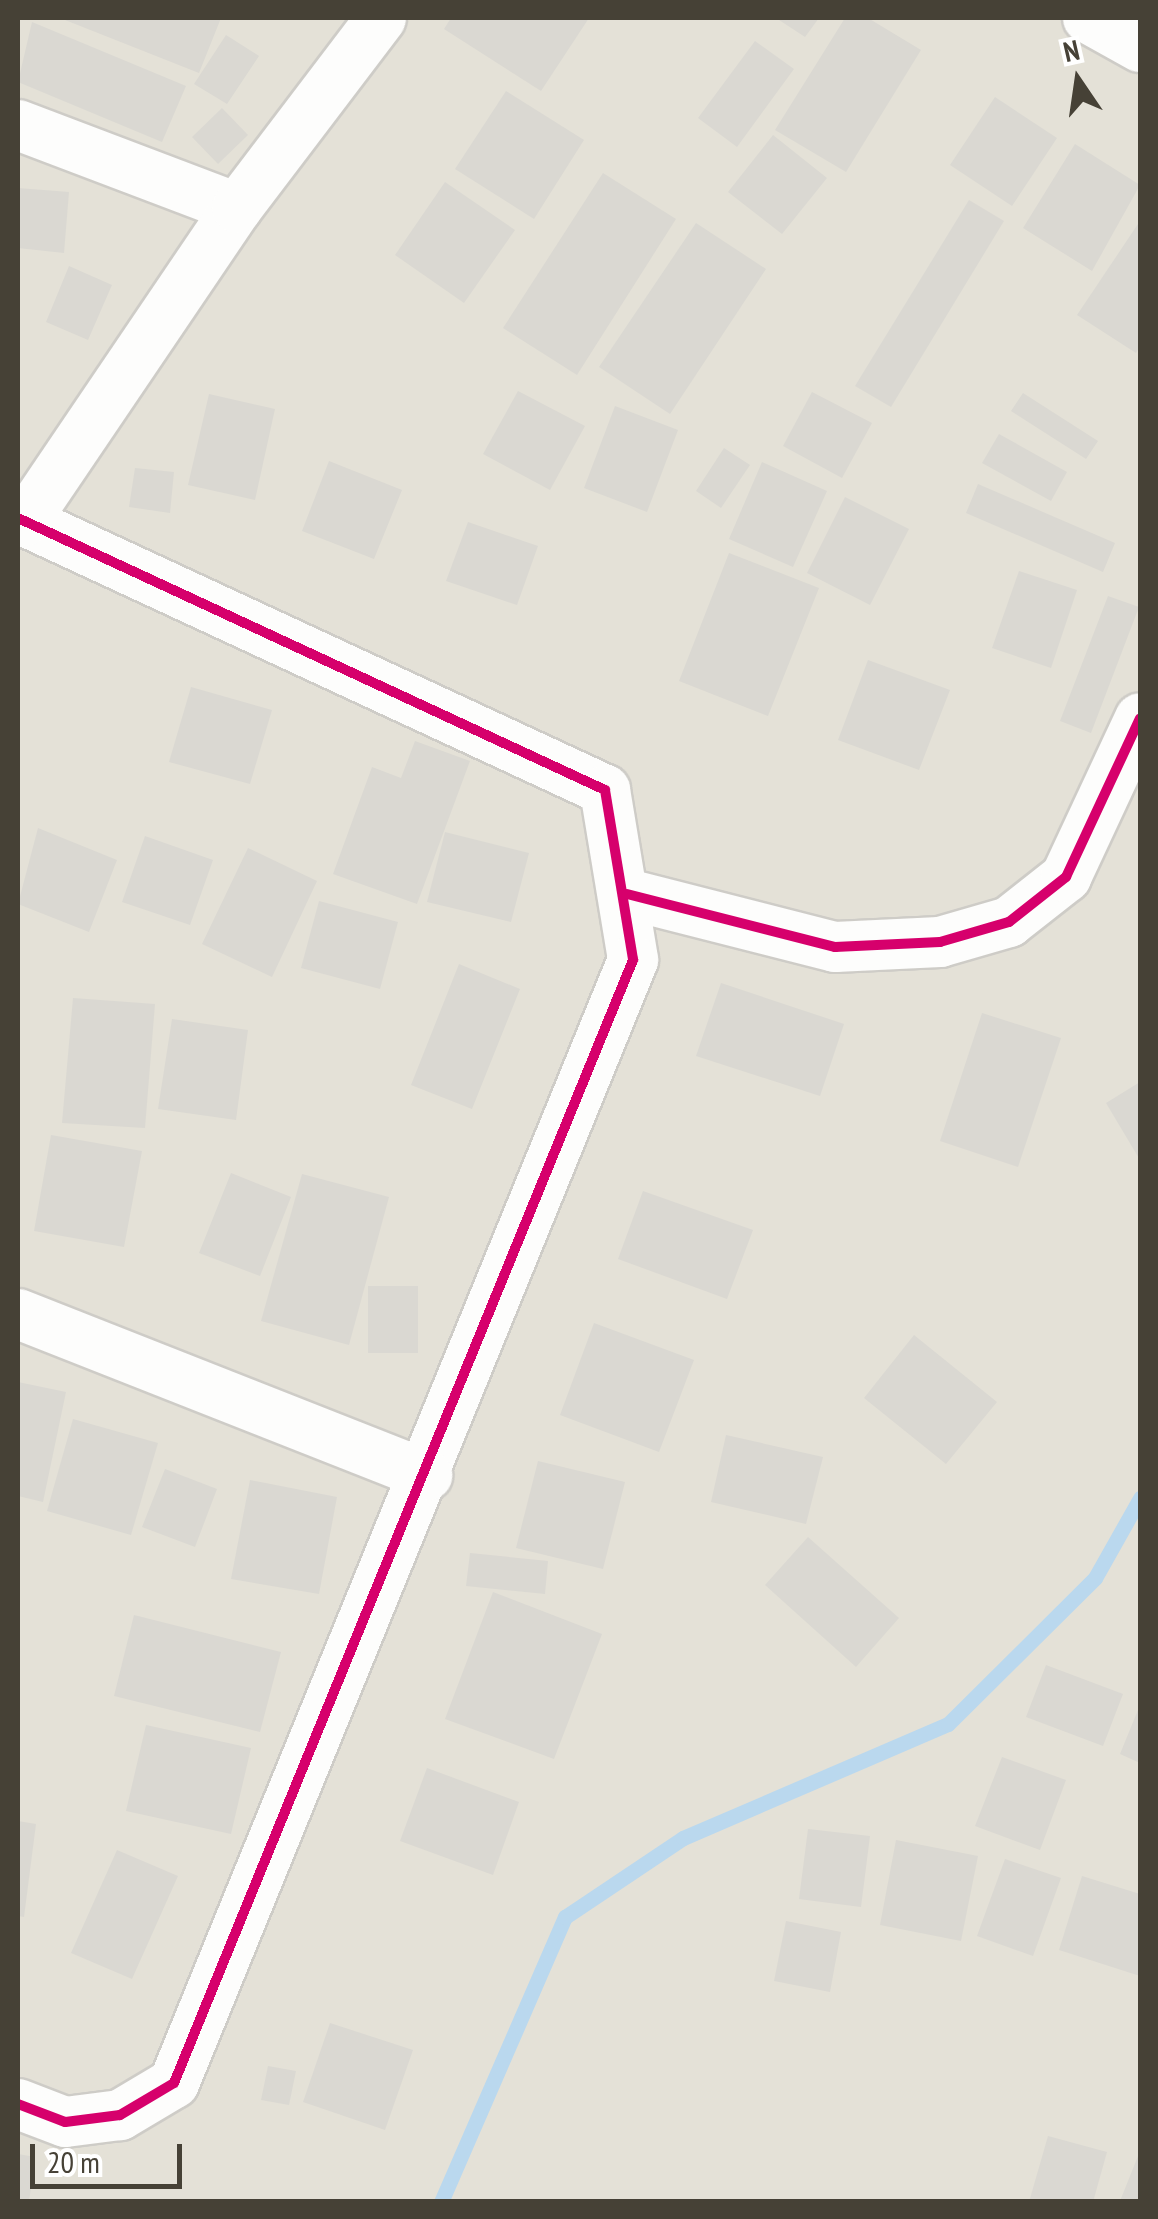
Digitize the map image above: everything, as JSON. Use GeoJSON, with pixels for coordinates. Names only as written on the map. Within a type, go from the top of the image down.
{"type":"FeatureCollection","features":[{"type":"Feature","properties":{"kind":"street"},"geometry":{"type":"LineString","coordinates":[[18,2104],[65,2122],[120,2115],[174,2083],[428,1475],[633,960],[627,894],[605,790],[21,519],[237,208],[381,18]]}},
{"type":"Feature","properties":{"kind":"street"},"geometry":{"type":"LineString","coordinates":[[1088,18],[1140,47]]}},
{"type":"Feature","properties":{"kind":"street"},"geometry":{"type":"LineString","coordinates":[[18,125],[237,208]]}},
{"type":"Feature","properties":{"kind":"street"},"geometry":{"type":"LineString","coordinates":[[627,894],[835,947],[940,942],[1008,922],[1066,877],[1140,718]]}},
{"type":"Feature","properties":{"kind":"street"},"geometry":{"type":"LineString","coordinates":[[18,1314],[428,1475]]}},
{"type":"Feature","properties":{"kind":"shaded area"},"geometry":{"type":"Polygon","coordinates":[[[18,18],[1140,18],[1140,2201],[18,2201],[18,18]]]}},
{"type":"Feature","properties":{"kind":"building"},"geometry":{"type":"Polygon","coordinates":[[[60,18],[221,18],[199,73],[60,18]]]}},
{"type":"Feature","properties":{"kind":"building"},"geometry":{"type":"Polygon","coordinates":[[[451,18],[589,18],[541,91],[444,29],[451,18]]]}},
{"type":"Feature","properties":{"kind":"building"},"geometry":{"type":"Polygon","coordinates":[[[776,18],[819,18],[805,37],[776,18]]]}},
{"type":"Feature","properties":{"kind":"building"},"geometry":{"type":"Polygon","coordinates":[[[845,18],[868,18],[921,50],[846,172],[775,130],[845,18]]]}},
{"type":"Feature","properties":{"kind":"building"},"geometry":{"type":"Polygon","coordinates":[[[32,22],[186,86],[162,142],[18,82],[32,22]]]}},
{"type":"Feature","properties":{"kind":"building"},"geometry":{"type":"Polygon","coordinates":[[[226,35],[259,56],[227,104],[194,84],[226,35]]]}},
{"type":"Feature","properties":{"kind":"building"},"geometry":{"type":"Polygon","coordinates":[[[755,41],[794,69],[737,147],[698,118],[755,41]]]}},
{"type":"Feature","properties":{"kind":"building"},"geometry":{"type":"Polygon","coordinates":[[[506,91],[584,140],[534,219],[455,169],[506,91]]]}},
{"type":"Feature","properties":{"kind":"building"},"geometry":{"type":"Polygon","coordinates":[[[995,97],[1057,138],[1012,206],[950,165],[995,97]]]}},
{"type":"Feature","properties":{"kind":"building"},"geometry":{"type":"Polygon","coordinates":[[[222,108],[248,135],[218,164],[192,137],[222,108]]]}},
{"type":"Feature","properties":{"kind":"building"},"geometry":{"type":"Polygon","coordinates":[[[773,135],[827,178],[782,234],[728,192],[773,135]]]}},
{"type":"Feature","properties":{"kind":"building"},"geometry":{"type":"Polygon","coordinates":[[[1075,144],[1140,185],[1092,271],[1023,228],[1075,144]]]}},
{"type":"Feature","properties":{"kind":"building"},"geometry":{"type":"Polygon","coordinates":[[[603,173],[676,219],[577,375],[503,328],[603,173]]]}},
{"type":"Feature","properties":{"kind":"building"},"geometry":{"type":"Polygon","coordinates":[[[445,182],[515,230],[464,303],[395,255],[445,182]]]}},
{"type":"Feature","properties":{"kind":"building"},"geometry":{"type":"Polygon","coordinates":[[[18,188],[69,192],[64,253],[18,248],[18,188]]]}},
{"type":"Feature","properties":{"kind":"building"},"geometry":{"type":"Polygon","coordinates":[[[969,200],[1004,221],[891,407],[855,386],[969,200]]]}},
{"type":"Feature","properties":{"kind":"building"},"geometry":{"type":"Polygon","coordinates":[[[1140,221],[1140,346],[1136,353],[1077,315],[1140,221]]]}},
{"type":"Feature","properties":{"kind":"building"},"geometry":{"type":"Polygon","coordinates":[[[696,223],[766,269],[670,414],[599,367],[696,223]]]}},
{"type":"Feature","properties":{"kind":"building"},"geometry":{"type":"Polygon","coordinates":[[[69,266],[112,285],[88,340],[46,322],[69,266]]]}},
{"type":"Feature","properties":{"kind":"building"},"geometry":{"type":"Polygon","coordinates":[[[518,391],[585,426],[550,490],[483,454],[518,391]]]}},
{"type":"Feature","properties":{"kind":"building"},"geometry":{"type":"Polygon","coordinates":[[[812,392],[872,423],[842,478],[783,446],[812,392]]]}},
{"type":"Feature","properties":{"kind":"building"},"geometry":{"type":"Polygon","coordinates":[[[1023,393],[1098,441],[1086,459],[1011,411],[1023,393]]]}},
{"type":"Feature","properties":{"kind":"building"},"geometry":{"type":"Polygon","coordinates":[[[209,394],[275,409],[255,500],[188,485],[209,394]]]}},
{"type":"Feature","properties":{"kind":"building"},"geometry":{"type":"Polygon","coordinates":[[[615,406],[678,430],[647,512],[584,488],[615,406]]]}},
{"type":"Feature","properties":{"kind":"building"},"geometry":{"type":"Polygon","coordinates":[[[999,434],[1067,472],[1051,501],[982,463],[999,434]]]}},
{"type":"Feature","properties":{"kind":"building"},"geometry":{"type":"Polygon","coordinates":[[[724,448],[750,465],[721,508],[696,491],[724,448]]]}},
{"type":"Feature","properties":{"kind":"building"},"geometry":{"type":"Polygon","coordinates":[[[329,461],[402,490],[374,559],[302,531],[329,461]]]}},
{"type":"Feature","properties":{"kind":"building"},"geometry":{"type":"Polygon","coordinates":[[[762,462],[827,491],[793,567],[729,539],[762,462]]]}},
{"type":"Feature","properties":{"kind":"building"},"geometry":{"type":"Polygon","coordinates":[[[135,468],[174,472],[170,513],[129,507],[135,468]]]}},
{"type":"Feature","properties":{"kind":"building"},"geometry":{"type":"Polygon","coordinates":[[[978,484],[1115,543],[1103,572],[966,513],[978,484]]]}},
{"type":"Feature","properties":{"kind":"building"},"geometry":{"type":"Polygon","coordinates":[[[845,497],[909,529],[870,605],[807,573],[845,497]]]}},
{"type":"Feature","properties":{"kind":"building"},"geometry":{"type":"Polygon","coordinates":[[[468,522],[538,546],[517,605],[446,581],[468,522]]]}},
{"type":"Feature","properties":{"kind":"building"},"geometry":{"type":"Polygon","coordinates":[[[729,553],[819,588],[768,716],[679,681],[729,553]]]}},
{"type":"Feature","properties":{"kind":"building"},"geometry":{"type":"Polygon","coordinates":[[[1019,571],[1077,590],[1051,668],[992,648],[1019,571]]]}},
{"type":"Feature","properties":{"kind":"building"},"geometry":{"type":"Polygon","coordinates":[[[1108,596],[1139,607],[1091,733],[1060,721],[1108,596]]]}},
{"type":"Feature","properties":{"kind":"building"},"geometry":{"type":"Polygon","coordinates":[[[868,660],[950,690],[919,770],[838,740],[868,660]]]}},
{"type":"Feature","properties":{"kind":"building"},"geometry":{"type":"Polygon","coordinates":[[[191,687],[272,710],[250,784],[169,762],[191,687]]]}},
{"type":"Feature","properties":{"kind":"building"},"geometry":{"type":"Polygon","coordinates":[[[415,741],[470,761],[417,904],[333,874],[372,767],[401,778],[415,741]]]}},
{"type":"Feature","properties":{"kind":"building"},"geometry":{"type":"Polygon","coordinates":[[[38,828],[117,860],[89,932],[18,904],[38,828]]]}},
{"type":"Feature","properties":{"kind":"building"},"geometry":{"type":"Polygon","coordinates":[[[445,832],[529,853],[511,922],[427,902],[445,832]]]}},
{"type":"Feature","properties":{"kind":"building"},"geometry":{"type":"Polygon","coordinates":[[[145,836],[213,860],[190,925],[122,902],[145,836]]]}},
{"type":"Feature","properties":{"kind":"building"},"geometry":{"type":"Polygon","coordinates":[[[248,848],[317,881],[272,977],[202,944],[248,848]]]}},
{"type":"Feature","properties":{"kind":"building"},"geometry":{"type":"Polygon","coordinates":[[[319,901],[398,922],[380,989],[301,968],[319,901]]]}},
{"type":"Feature","properties":{"kind":"building"},"geometry":{"type":"Polygon","coordinates":[[[459,964],[520,989],[472,1109],[411,1085],[459,964]]]}},
{"type":"Feature","properties":{"kind":"building"},"geometry":{"type":"Polygon","coordinates":[[[721,983],[844,1024],[820,1096],[696,1056],[721,983]]]}},
{"type":"Feature","properties":{"kind":"building"},"geometry":{"type":"Polygon","coordinates":[[[73,998],[155,1004],[145,1128],[62,1123],[73,998]]]}},
{"type":"Feature","properties":{"kind":"building"},"geometry":{"type":"Polygon","coordinates":[[[982,1013],[1061,1038],[1018,1167],[940,1141],[982,1013]]]}},
{"type":"Feature","properties":{"kind":"building"},"geometry":{"type":"Polygon","coordinates":[[[172,1019],[248,1030],[236,1120],[158,1109],[172,1019]]]}},
{"type":"Feature","properties":{"kind":"building"},"geometry":{"type":"Polygon","coordinates":[[[1140,1082],[1140,1160],[1106,1103],[1140,1082]]]}},
{"type":"Feature","properties":{"kind":"building"},"geometry":{"type":"Polygon","coordinates":[[[51,1135],[142,1151],[124,1247],[34,1231],[51,1135]]]}},
{"type":"Feature","properties":{"kind":"building"},"geometry":{"type":"Polygon","coordinates":[[[231,1173],[291,1197],[260,1276],[199,1253],[231,1173]]]}},
{"type":"Feature","properties":{"kind":"building"},"geometry":{"type":"Polygon","coordinates":[[[302,1174],[389,1197],[349,1345],[261,1321],[302,1174]]]}},
{"type":"Feature","properties":{"kind":"building"},"geometry":{"type":"Polygon","coordinates":[[[643,1191],[753,1230],[727,1299],[618,1259],[643,1191]]]}},
{"type":"Feature","properties":{"kind":"building"},"geometry":{"type":"Polygon","coordinates":[[[368,1286],[418,1286],[418,1353],[368,1353],[368,1286]]]}},
{"type":"Feature","properties":{"kind":"building"},"geometry":{"type":"Polygon","coordinates":[[[594,1323],[694,1360],[659,1452],[560,1415],[594,1323]]]}},
{"type":"Feature","properties":{"kind":"building"},"geometry":{"type":"Polygon","coordinates":[[[914,1335],[997,1402],[946,1464],[864,1398],[914,1335]]]}},
{"type":"Feature","properties":{"kind":"building"},"geometry":{"type":"Polygon","coordinates":[[[18,1382],[66,1392],[43,1502],[18,1496],[18,1382]]]}},
{"type":"Feature","properties":{"kind":"building"},"geometry":{"type":"Polygon","coordinates":[[[73,1419],[158,1443],[131,1535],[47,1511],[73,1419]]]}},
{"type":"Feature","properties":{"kind":"building"},"geometry":{"type":"Polygon","coordinates":[[[726,1435],[823,1457],[806,1524],[711,1502],[726,1435]]]}},
{"type":"Feature","properties":{"kind":"building"},"geometry":{"type":"Polygon","coordinates":[[[538,1461],[625,1482],[603,1569],[516,1548],[538,1461]]]}},
{"type":"Feature","properties":{"kind":"building"},"geometry":{"type":"Polygon","coordinates":[[[165,1469],[217,1489],[195,1547],[142,1527],[165,1469]]]}},
{"type":"Feature","properties":{"kind":"building"},"geometry":{"type":"Polygon","coordinates":[[[250,1480],[337,1497],[319,1594],[231,1579],[250,1480]]]}},
{"type":"Feature","properties":{"kind":"building"},"geometry":{"type":"Polygon","coordinates":[[[808,1537],[899,1618],[856,1667],[765,1585],[808,1537]]]}},
{"type":"Feature","properties":{"kind":"building"},"geometry":{"type":"Polygon","coordinates":[[[470,1553],[548,1561],[545,1594],[466,1586],[470,1553]]]}},
{"type":"Feature","properties":{"kind":"building"},"geometry":{"type":"Polygon","coordinates":[[[493,1592],[602,1634],[554,1759],[445,1719],[493,1592]]]}},
{"type":"Feature","properties":{"kind":"building"},"geometry":{"type":"Polygon","coordinates":[[[134,1615],[281,1652],[260,1732],[114,1696],[134,1615]]]}},
{"type":"Feature","properties":{"kind":"building"},"geometry":{"type":"Polygon","coordinates":[[[1046,1665],[1123,1694],[1103,1746],[1026,1717],[1046,1665]]]}},
{"type":"Feature","properties":{"kind":"building"},"geometry":{"type":"Polygon","coordinates":[[[1140,1705],[1140,1763],[1120,1754],[1140,1705]]]}},
{"type":"Feature","properties":{"kind":"building"},"geometry":{"type":"Polygon","coordinates":[[[146,1725],[251,1748],[231,1834],[126,1811],[146,1725]]]}},
{"type":"Feature","properties":{"kind":"building"},"geometry":{"type":"Polygon","coordinates":[[[1002,1757],[1066,1780],[1040,1850],[975,1826],[1002,1757]]]}},
{"type":"Feature","properties":{"kind":"building"},"geometry":{"type":"Polygon","coordinates":[[[427,1768],[519,1802],[493,1875],[400,1841],[427,1768]]]}},
{"type":"Feature","properties":{"kind":"building"},"geometry":{"type":"Polygon","coordinates":[[[18,1821],[36,1824],[24,1917],[18,1916],[18,1821]]]}},
{"type":"Feature","properties":{"kind":"building"},"geometry":{"type":"Polygon","coordinates":[[[808,1829],[870,1836],[861,1907],[799,1899],[808,1829]]]}},
{"type":"Feature","properties":{"kind":"building"},"geometry":{"type":"Polygon","coordinates":[[[896,1840],[978,1856],[961,1941],[880,1925],[896,1840]]]}},
{"type":"Feature","properties":{"kind":"building"},"geometry":{"type":"Polygon","coordinates":[[[117,1850],[178,1876],[132,1979],[71,1953],[117,1850]]]}},
{"type":"Feature","properties":{"kind":"building"},"geometry":{"type":"Polygon","coordinates":[[[1005,1859],[1061,1878],[1033,1956],[977,1936],[1005,1859]]]}},
{"type":"Feature","properties":{"kind":"building"},"geometry":{"type":"Polygon","coordinates":[[[1082,1876],[1140,1894],[1140,1976],[1059,1950],[1082,1876]]]}},
{"type":"Feature","properties":{"kind":"building"},"geometry":{"type":"Polygon","coordinates":[[[786,1921],[841,1932],[830,1992],[774,1981],[786,1921]]]}},
{"type":"Feature","properties":{"kind":"building"},"geometry":{"type":"Polygon","coordinates":[[[330,2023],[413,2050],[385,2130],[303,2102],[330,2023]]]}},
{"type":"Feature","properties":{"kind":"building"},"geometry":{"type":"Polygon","coordinates":[[[268,2066],[296,2071],[289,2105],[261,2100],[268,2066]]]}},
{"type":"Feature","properties":{"kind":"building"},"geometry":{"type":"Polygon","coordinates":[[[1048,2136],[1107,2152],[1093,2202],[1029,2202],[1048,2136]]]}},
{"type":"Feature","properties":{"kind":"building"},"geometry":{"type":"Polygon","coordinates":[[[1140,2151],[1140,2202],[1122,2202],[1120,2201],[1140,2151]]]}},
{"type":"Feature","properties":{"kind":"building"},"geometry":{"type":"Polygon","coordinates":[[[18,2154],[35,2157],[29,2202],[18,2202],[18,2154]]]}},
{"type":"Feature","properties":{"kind":"waterway"},"geometry":{"type":"LineString","coordinates":[[441,2202],[565,1917],[683,1838],[948,1724],[1095,1578],[1140,1498]]}},
{"type":"Feature","properties":{"kind":"cycle path"},"geometry":{"type":"LineString","coordinates":[[18,518],[605,790],[633,960],[174,2083],[120,2115],[65,2122],[18,2104]]}},
{"type":"Feature","properties":{"kind":"cycle path"},"geometry":{"type":"LineString","coordinates":[[627,894],[835,947],[940,942],[1009,922],[1066,877],[1140,718]]}}]}
